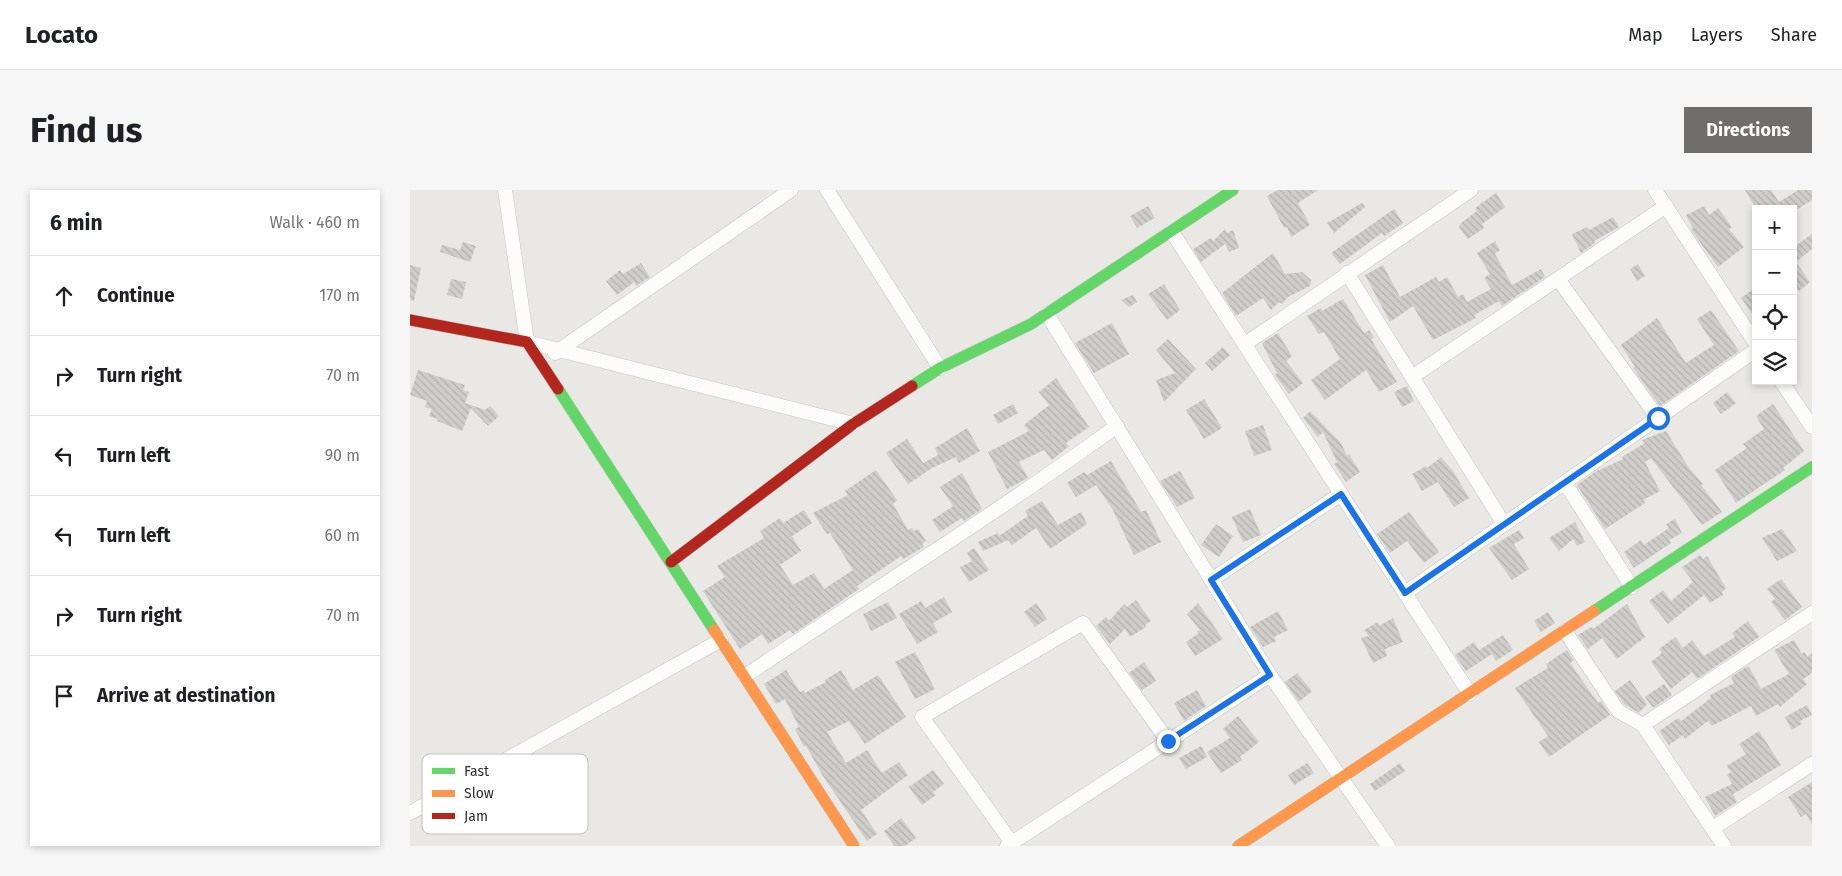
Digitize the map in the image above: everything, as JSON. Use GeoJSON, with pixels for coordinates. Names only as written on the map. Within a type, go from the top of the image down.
{"type":"FeatureCollection","features":[{"type":"Feature","properties":{"kind":"street"},"geometry":{"type":"LineString","coordinates":[[505,190],[527,342],[854,846]]}},
{"type":"Feature","properties":{"kind":"street"},"geometry":{"type":"LineString","coordinates":[[540,363],[791,190]]}},
{"type":"Feature","properties":{"kind":"street"},"geometry":{"type":"LineString","coordinates":[[828,190],[940,368]]}},
{"type":"Feature","properties":{"kind":"street"},"geometry":{"type":"LineString","coordinates":[[671,562],[853,424],[940,368],[1031,324],[1172,232],[1232,190]]}},
{"type":"Feature","properties":{"kind":"street"},"geometry":{"type":"LineString","coordinates":[[1244,344],[1471,190]]}},
{"type":"Feature","properties":{"kind":"street"},"geometry":{"type":"LineString","coordinates":[[1655,190],[1714,283],[1753,340]]}},
{"type":"Feature","properties":{"kind":"street"},"geometry":{"type":"LineString","coordinates":[[1412,377],[1666,206]]}},
{"type":"Feature","properties":{"kind":"street"},"geometry":{"type":"LineString","coordinates":[[1172,232],[1470,694]]}},
{"type":"Feature","properties":{"kind":"street"},"geometry":{"type":"LineString","coordinates":[[1347,274],[1504,524]]}},
{"type":"Feature","properties":{"kind":"street"},"geometry":{"type":"LineString","coordinates":[[1558,279],[1658,418]]}},
{"type":"Feature","properties":{"kind":"street"},"geometry":{"type":"LineString","coordinates":[[1047,314],[1270,675],[1388,846]]}},
{"type":"Feature","properties":{"kind":"street"},"geometry":{"type":"LineString","coordinates":[[410,320],[527,342],[853,424]]}},
{"type":"Feature","properties":{"kind":"street"},"geometry":{"type":"LineString","coordinates":[[1405,593],[1752,353]]}},
{"type":"Feature","properties":{"kind":"street"},"geometry":{"type":"LineString","coordinates":[[1784,385],[1812,426]]}},
{"type":"Feature","properties":{"kind":"street"},"geometry":{"type":"LineString","coordinates":[[745,676],[937,547],[1031,488],[1116,426]]}},
{"type":"Feature","properties":{"kind":"street"},"geometry":{"type":"LineString","coordinates":[[1238,846],[1341,780],[1812,467]]}},
{"type":"Feature","properties":{"kind":"street"},"geometry":{"type":"LineString","coordinates":[[1565,483],[1632,587]]}},
{"type":"Feature","properties":{"kind":"street"},"geometry":{"type":"LineString","coordinates":[[1211,580],[1341,494]]}},
{"type":"Feature","properties":{"kind":"street"},"geometry":{"type":"LineString","coordinates":[[1642,725],[1812,613]]}},
{"type":"Feature","properties":{"kind":"street"},"geometry":{"type":"LineString","coordinates":[[1168,741],[1083,623],[922,716],[1010,844],[1270,675]]}},
{"type":"Feature","properties":{"kind":"street"},"geometry":{"type":"LineString","coordinates":[[1565,631],[1618,711],[1642,725],[1724,846]]}},
{"type":"Feature","properties":{"kind":"street"},"geometry":{"type":"LineString","coordinates":[[516,754],[721,640]]}},
{"type":"Feature","properties":{"kind":"street"},"geometry":{"type":"LineString","coordinates":[[1713,828],[1812,764]]}},
{"type":"Feature","properties":{"kind":"street"},"geometry":{"type":"LineString","coordinates":[[410,813],[422,806]]}},
{"type":"Feature","properties":{"kind":"building"},"geometry":{"type":"Polygon","coordinates":[[[1278,190],[1318,190],[1298,203],[1310,225],[1291,237],[1287,227],[1284,228],[1267,196],[1278,190]]]}},
{"type":"Feature","properties":{"kind":"building"},"geometry":{"type":"Polygon","coordinates":[[[1745,190],[1771,190],[1779,202],[1798,190],[1812,190],[1812,200],[1798,209],[1797,205],[1754,205],[1745,190]]]}},
{"type":"Feature","properties":{"kind":"building"},"geometry":{"type":"Polygon","coordinates":[[[1496,193],[1505,207],[1482,224],[1484,228],[1468,239],[1459,227],[1461,223],[1477,211],[1475,208],[1496,193]]]}},
{"type":"Feature","properties":{"kind":"building"},"geometry":{"type":"Polygon","coordinates":[[[1362,203],[1365,207],[1334,233],[1327,223],[1362,203]]]}},
{"type":"Feature","properties":{"kind":"building"},"geometry":{"type":"Polygon","coordinates":[[[1148,206],[1155,218],[1137,228],[1130,216],[1148,206]]]}},
{"type":"Feature","properties":{"kind":"building"},"geometry":{"type":"Polygon","coordinates":[[[1704,206],[1709,215],[1718,208],[1732,227],[1729,229],[1744,247],[1718,267],[1691,230],[1693,228],[1686,215],[1704,206]]]}},
{"type":"Feature","properties":{"kind":"building"},"geometry":{"type":"Polygon","coordinates":[[[1394,209],[1403,223],[1384,236],[1382,233],[1340,264],[1331,253],[1394,209]]]}},
{"type":"Feature","properties":{"kind":"building"},"geometry":{"type":"Polygon","coordinates":[[[1613,217],[1619,227],[1594,241],[1595,243],[1581,253],[1572,234],[1587,227],[1589,230],[1613,217]]]}},
{"type":"Feature","properties":{"kind":"building"},"geometry":{"type":"Polygon","coordinates":[[[1225,229],[1227,233],[1233,230],[1239,248],[1229,252],[1225,244],[1201,262],[1193,249],[1211,238],[1213,241],[1225,229]]]}},
{"type":"Feature","properties":{"kind":"building"},"geometry":{"type":"Polygon","coordinates":[[[1812,234],[1812,249],[1797,261],[1797,245],[1812,234]]]}},
{"type":"Feature","properties":{"kind":"building"},"geometry":{"type":"Polygon","coordinates":[[[1495,241],[1500,250],[1495,254],[1512,285],[1541,269],[1545,277],[1502,306],[1499,301],[1474,315],[1476,318],[1433,340],[1413,306],[1390,322],[1365,275],[1383,265],[1400,297],[1436,277],[1439,282],[1447,277],[1458,297],[1463,294],[1467,302],[1491,289],[1484,278],[1490,274],[1477,253],[1495,241]]]}},
{"type":"Feature","properties":{"kind":"building"},"geometry":{"type":"Polygon","coordinates":[[[463,242],[476,246],[470,262],[440,252],[442,245],[460,250],[463,242]]]}},
{"type":"Feature","properties":{"kind":"building"},"geometry":{"type":"Polygon","coordinates":[[[1273,253],[1285,274],[1302,272],[1311,280],[1310,286],[1288,297],[1282,304],[1279,302],[1271,310],[1263,298],[1236,316],[1222,293],[1273,253]]]}},
{"type":"Feature","properties":{"kind":"building"},"geometry":{"type":"Polygon","coordinates":[[[641,263],[650,277],[636,286],[634,282],[617,295],[606,281],[620,270],[623,274],[641,263]]]}},
{"type":"Feature","properties":{"kind":"building"},"geometry":{"type":"Polygon","coordinates":[[[1797,263],[1810,282],[1799,291],[1797,288],[1797,263]]]}},
{"type":"Feature","properties":{"kind":"building"},"geometry":{"type":"Polygon","coordinates":[[[1638,264],[1645,276],[1637,281],[1630,269],[1638,264]]]}},
{"type":"Feature","properties":{"kind":"building"},"geometry":{"type":"Polygon","coordinates":[[[410,265],[421,268],[414,301],[410,300],[410,265]]]}},
{"type":"Feature","properties":{"kind":"building"},"geometry":{"type":"Polygon","coordinates":[[[451,279],[466,282],[462,299],[447,295],[451,279]]]}},
{"type":"Feature","properties":{"kind":"building"},"geometry":{"type":"Polygon","coordinates":[[[1164,284],[1180,310],[1167,320],[1148,294],[1164,284]]]}},
{"type":"Feature","properties":{"kind":"building"},"geometry":{"type":"Polygon","coordinates":[[[1752,290],[1752,313],[1741,298],[1752,290]]]}},
{"type":"Feature","properties":{"kind":"building"},"geometry":{"type":"Polygon","coordinates":[[[1133,295],[1137,302],[1129,307],[1121,300],[1133,295]]]}},
{"type":"Feature","properties":{"kind":"building"},"geometry":{"type":"Polygon","coordinates":[[[1343,299],[1364,333],[1369,330],[1374,338],[1371,339],[1397,382],[1379,392],[1366,370],[1325,400],[1311,380],[1340,359],[1324,332],[1319,334],[1307,316],[1321,308],[1322,311],[1343,299]]]}},
{"type":"Feature","properties":{"kind":"building"},"geometry":{"type":"Polygon","coordinates":[[[1711,310],[1739,351],[1660,406],[1633,368],[1635,367],[1621,345],[1657,318],[1686,363],[1714,345],[1697,319],[1711,310]]]}},
{"type":"Feature","properties":{"kind":"building"},"geometry":{"type":"Polygon","coordinates":[[[1112,323],[1129,354],[1094,373],[1075,343],[1112,323]]]}},
{"type":"Feature","properties":{"kind":"building"},"geometry":{"type":"Polygon","coordinates":[[[1278,333],[1292,356],[1286,361],[1303,383],[1289,394],[1275,375],[1277,373],[1262,343],[1278,333]]]}},
{"type":"Feature","properties":{"kind":"building"},"geometry":{"type":"Polygon","coordinates":[[[1168,339],[1196,369],[1164,402],[1156,380],[1175,373],[1156,350],[1168,339]]]}},
{"type":"Feature","properties":{"kind":"building"},"geometry":{"type":"Polygon","coordinates":[[[1223,347],[1230,355],[1212,371],[1205,363],[1223,347]]]}},
{"type":"Feature","properties":{"kind":"building"},"geometry":{"type":"Polygon","coordinates":[[[418,370],[465,385],[463,390],[469,392],[465,403],[485,410],[490,406],[499,416],[488,426],[471,408],[462,431],[437,421],[438,419],[429,416],[432,409],[425,407],[427,401],[410,395],[418,370]]]}},
{"type":"Feature","properties":{"kind":"building"},"geometry":{"type":"Polygon","coordinates":[[[1056,378],[1089,427],[1066,443],[1069,446],[1052,460],[1044,450],[1019,462],[1028,478],[1007,489],[988,452],[1029,431],[1024,425],[1049,405],[1039,392],[1056,378]]]}},
{"type":"Feature","properties":{"kind":"building"},"geometry":{"type":"Polygon","coordinates":[[[1407,386],[1414,401],[1402,407],[1394,392],[1407,386]]]}},
{"type":"Feature","properties":{"kind":"building"},"geometry":{"type":"Polygon","coordinates":[[[1727,392],[1736,403],[1721,414],[1713,403],[1727,392]]]}},
{"type":"Feature","properties":{"kind":"building"},"geometry":{"type":"Polygon","coordinates":[[[1204,399],[1222,428],[1204,439],[1186,410],[1204,399]]]}},
{"type":"Feature","properties":{"kind":"building"},"geometry":{"type":"Polygon","coordinates":[[[1013,404],[1018,413],[998,424],[993,415],[1013,404]]]}},
{"type":"Feature","properties":{"kind":"building"},"geometry":{"type":"Polygon","coordinates":[[[1773,404],[1804,451],[1783,468],[1785,470],[1736,503],[1715,470],[1747,448],[1743,444],[1764,429],[1756,416],[1773,404]]]}},
{"type":"Feature","properties":{"kind":"building"},"geometry":{"type":"Polygon","coordinates":[[[1310,411],[1341,443],[1347,456],[1349,454],[1360,472],[1346,482],[1334,464],[1337,462],[1323,432],[1318,437],[1303,418],[1310,411]]]}},
{"type":"Feature","properties":{"kind":"building"},"geometry":{"type":"Polygon","coordinates":[[[1263,425],[1272,450],[1254,456],[1245,431],[1263,425]]]}},
{"type":"Feature","properties":{"kind":"building"},"geometry":{"type":"Polygon","coordinates":[[[967,428],[980,451],[959,463],[956,457],[932,468],[908,484],[886,453],[907,439],[923,463],[938,455],[935,448],[967,428]]]}},
{"type":"Feature","properties":{"kind":"building"},"geometry":{"type":"Polygon","coordinates":[[[1666,431],[1689,468],[1703,484],[1701,485],[1722,512],[1702,525],[1651,458],[1645,462],[1660,491],[1643,500],[1645,503],[1605,529],[1577,485],[1595,472],[1623,459],[1622,457],[1645,443],[1642,440],[1666,431]]]}},
{"type":"Feature","properties":{"kind":"building"},"geometry":{"type":"Polygon","coordinates":[[[1441,457],[1453,471],[1469,498],[1454,507],[1438,482],[1422,491],[1412,474],[1426,466],[1427,468],[1441,457]]]}},
{"type":"Feature","properties":{"kind":"building"},"geometry":{"type":"Polygon","coordinates":[[[1111,461],[1141,512],[1146,510],[1161,542],[1134,555],[1113,510],[1096,485],[1076,497],[1067,483],[1084,472],[1087,475],[1111,461]]]}},
{"type":"Feature","properties":{"kind":"building"},"geometry":{"type":"Polygon","coordinates":[[[876,470],[897,500],[893,504],[908,530],[912,528],[914,531],[918,529],[926,541],[922,544],[924,547],[903,559],[901,556],[857,586],[859,589],[793,634],[790,630],[768,644],[762,634],[740,649],[703,591],[725,577],[717,566],[764,538],[760,531],[780,518],[783,523],[804,510],[812,523],[792,536],[801,551],[780,565],[793,585],[814,573],[824,589],[853,570],[830,533],[827,534],[813,513],[848,495],[845,491],[876,470]]]}},
{"type":"Feature","properties":{"kind":"building"},"geometry":{"type":"Polygon","coordinates":[[[1180,471],[1195,498],[1177,507],[1160,481],[1180,471]]]}},
{"type":"Feature","properties":{"kind":"building"},"geometry":{"type":"Polygon","coordinates":[[[962,473],[982,509],[964,521],[962,518],[940,532],[932,520],[953,506],[940,487],[962,473]]]}},
{"type":"Feature","properties":{"kind":"building"},"geometry":{"type":"Polygon","coordinates":[[[1042,501],[1058,525],[1081,512],[1087,524],[1050,549],[1036,528],[1012,545],[1008,540],[983,551],[978,542],[998,533],[999,536],[1028,516],[1025,511],[1042,501]]]}},
{"type":"Feature","properties":{"kind":"building"},"geometry":{"type":"Polygon","coordinates":[[[1250,509],[1261,535],[1243,542],[1232,517],[1250,509]]]}},
{"type":"Feature","properties":{"kind":"building"},"geometry":{"type":"Polygon","coordinates":[[[1409,512],[1439,552],[1424,563],[1407,541],[1390,553],[1377,534],[1409,512]]]}},
{"type":"Feature","properties":{"kind":"building"},"geometry":{"type":"Polygon","coordinates":[[[1675,519],[1682,533],[1669,540],[1671,543],[1634,568],[1624,552],[1641,540],[1644,545],[1669,528],[1666,524],[1675,519]]]}},
{"type":"Feature","properties":{"kind":"building"},"geometry":{"type":"Polygon","coordinates":[[[1575,522],[1585,542],[1577,546],[1573,539],[1559,551],[1549,538],[1575,522]]]}},
{"type":"Feature","properties":{"kind":"building"},"geometry":{"type":"Polygon","coordinates":[[[1216,524],[1233,536],[1219,557],[1201,545],[1216,524]]]}},
{"type":"Feature","properties":{"kind":"building"},"geometry":{"type":"Polygon","coordinates":[[[1782,529],[1797,551],[1777,561],[1762,538],[1782,529]]]}},
{"type":"Feature","properties":{"kind":"building"},"geometry":{"type":"Polygon","coordinates":[[[1519,530],[1524,538],[1514,544],[1529,569],[1512,580],[1489,548],[1519,530]]]}},
{"type":"Feature","properties":{"kind":"building"},"geometry":{"type":"Polygon","coordinates":[[[974,548],[989,570],[969,582],[960,567],[972,561],[967,553],[974,548]]]}},
{"type":"Feature","properties":{"kind":"building"},"geometry":{"type":"Polygon","coordinates":[[[1700,555],[1703,559],[1707,556],[1726,588],[1722,592],[1723,595],[1710,603],[1704,595],[1668,624],[1649,601],[1663,590],[1671,601],[1693,582],[1682,567],[1700,555]]]}},
{"type":"Feature","properties":{"kind":"building"},"geometry":{"type":"Polygon","coordinates":[[[1781,579],[1802,607],[1785,620],[1771,602],[1775,599],[1767,589],[1781,579]]]}},
{"type":"Feature","properties":{"kind":"building"},"geometry":{"type":"Polygon","coordinates":[[[944,597],[952,612],[933,623],[938,632],[917,644],[899,614],[921,601],[925,608],[944,597]]]}},
{"type":"Feature","properties":{"kind":"building"},"geometry":{"type":"Polygon","coordinates":[[[1136,600],[1151,621],[1145,625],[1146,627],[1130,637],[1125,629],[1110,644],[1096,626],[1106,617],[1109,621],[1124,604],[1127,607],[1136,600]]]}},
{"type":"Feature","properties":{"kind":"building"},"geometry":{"type":"Polygon","coordinates":[[[888,602],[897,618],[871,631],[863,614],[888,602]]]}},
{"type":"Feature","properties":{"kind":"building"},"geometry":{"type":"Polygon","coordinates":[[[1036,603],[1047,619],[1035,627],[1024,612],[1036,603]]]}},
{"type":"Feature","properties":{"kind":"building"},"geometry":{"type":"Polygon","coordinates":[[[1198,603],[1223,639],[1195,656],[1186,642],[1199,633],[1197,631],[1200,630],[1187,614],[1198,603]]]}},
{"type":"Feature","properties":{"kind":"building"},"geometry":{"type":"Polygon","coordinates":[[[1627,604],[1645,637],[1617,659],[1602,638],[1588,649],[1578,635],[1591,627],[1593,629],[1627,604]]]}},
{"type":"Feature","properties":{"kind":"building"},"geometry":{"type":"Polygon","coordinates":[[[1278,611],[1288,630],[1274,637],[1276,641],[1263,647],[1250,627],[1278,611]]]}},
{"type":"Feature","properties":{"kind":"building"},"geometry":{"type":"Polygon","coordinates":[[[1548,612],[1555,623],[1541,632],[1534,621],[1548,612]]]}},
{"type":"Feature","properties":{"kind":"building"},"geometry":{"type":"Polygon","coordinates":[[[1393,618],[1403,642],[1385,649],[1387,656],[1373,663],[1361,638],[1369,636],[1364,630],[1378,622],[1379,626],[1393,618]]]}},
{"type":"Feature","properties":{"kind":"building"},"geometry":{"type":"Polygon","coordinates":[[[1748,621],[1759,637],[1697,679],[1692,672],[1671,689],[1651,662],[1662,653],[1659,649],[1675,637],[1683,648],[1692,640],[1704,656],[1735,637],[1732,633],[1748,621]]]}},
{"type":"Feature","properties":{"kind":"building"},"geometry":{"type":"Polygon","coordinates":[[[1503,635],[1513,650],[1496,661],[1492,654],[1466,671],[1455,655],[1474,642],[1479,650],[1503,635]]]}},
{"type":"Feature","properties":{"kind":"building"},"geometry":{"type":"Polygon","coordinates":[[[1794,640],[1802,654],[1805,652],[1807,657],[1812,653],[1812,673],[1803,679],[1807,684],[1780,707],[1778,704],[1756,716],[1751,706],[1712,726],[1708,721],[1685,739],[1683,735],[1669,745],[1659,731],[1678,718],[1681,721],[1711,698],[1710,695],[1734,683],[1731,677],[1746,667],[1749,667],[1761,689],[1789,674],[1774,650],[1794,640]]]}},
{"type":"Feature","properties":{"kind":"building"},"geometry":{"type":"Polygon","coordinates":[[[1567,650],[1574,660],[1570,663],[1598,703],[1601,701],[1610,715],[1549,757],[1539,742],[1548,736],[1515,688],[1548,668],[1546,664],[1567,650]]]}},
{"type":"Feature","properties":{"kind":"building"},"geometry":{"type":"Polygon","coordinates":[[[915,652],[935,689],[915,699],[895,662],[915,652]]]}},
{"type":"Feature","properties":{"kind":"building"},"geometry":{"type":"Polygon","coordinates":[[[1144,662],[1156,681],[1142,690],[1129,673],[1144,662]]]}},
{"type":"Feature","properties":{"kind":"building"},"geometry":{"type":"Polygon","coordinates":[[[786,670],[800,692],[804,690],[805,693],[826,682],[825,680],[841,670],[853,690],[878,675],[906,717],[865,744],[849,721],[827,732],[846,763],[867,750],[882,773],[899,762],[908,775],[861,810],[877,834],[867,841],[823,776],[806,746],[804,747],[795,729],[799,727],[785,699],[776,704],[764,684],[786,670]]]}},
{"type":"Feature","properties":{"kind":"building"},"geometry":{"type":"Polygon","coordinates":[[[1297,673],[1312,691],[1299,702],[1285,682],[1297,673]]]}},
{"type":"Feature","properties":{"kind":"building"},"geometry":{"type":"Polygon","coordinates":[[[1630,680],[1647,704],[1639,713],[1624,704],[1615,691],[1630,680]]]}},
{"type":"Feature","properties":{"kind":"building"},"geometry":{"type":"Polygon","coordinates":[[[1664,684],[1672,695],[1653,708],[1645,697],[1664,684]]]}},
{"type":"Feature","properties":{"kind":"building"},"geometry":{"type":"Polygon","coordinates":[[[1197,690],[1206,706],[1184,721],[1174,703],[1197,690]]]}},
{"type":"Feature","properties":{"kind":"building"},"geometry":{"type":"Polygon","coordinates":[[[1807,705],[1812,715],[1800,721],[1802,724],[1792,730],[1785,717],[1807,705]]]}},
{"type":"Feature","properties":{"kind":"building"},"geometry":{"type":"Polygon","coordinates":[[[1238,716],[1259,742],[1240,757],[1242,760],[1221,773],[1207,752],[1230,738],[1223,729],[1238,716]]]}},
{"type":"Feature","properties":{"kind":"building"},"geometry":{"type":"Polygon","coordinates":[[[1759,731],[1781,765],[1733,794],[1737,802],[1715,816],[1705,797],[1732,784],[1727,775],[1731,772],[1727,766],[1746,754],[1739,744],[1759,731]]]}},
{"type":"Feature","properties":{"kind":"building"},"geometry":{"type":"Polygon","coordinates":[[[1201,746],[1207,757],[1186,769],[1179,758],[1201,746]]]}},
{"type":"Feature","properties":{"kind":"building"},"geometry":{"type":"Polygon","coordinates":[[[1307,763],[1314,773],[1294,785],[1288,775],[1307,763]]]}},
{"type":"Feature","properties":{"kind":"building"},"geometry":{"type":"Polygon","coordinates":[[[1400,763],[1405,771],[1375,791],[1370,784],[1400,763]]]}},
{"type":"Feature","properties":{"kind":"building"},"geometry":{"type":"Polygon","coordinates":[[[933,770],[944,784],[933,792],[936,795],[922,805],[909,787],[933,770]]]}},
{"type":"Feature","properties":{"kind":"building"},"geometry":{"type":"Polygon","coordinates":[[[1812,782],[1812,824],[1806,814],[1801,817],[1788,797],[1812,782]]]}},
{"type":"Feature","properties":{"kind":"building"},"geometry":{"type":"Polygon","coordinates":[[[901,818],[916,838],[905,846],[894,846],[884,831],[901,818]]]}},
{"type":"Feature","properties":{"kind":"traffic: fast"},"geometry":{"type":"LineString","coordinates":[[912,386],[940,368],[1031,324],[1233,190]]}},
{"type":"Feature","properties":{"kind":"traffic: fast"},"geometry":{"type":"LineString","coordinates":[[558,389],[714,630]]}},
{"type":"Feature","properties":{"kind":"traffic: fast"},"geometry":{"type":"LineString","coordinates":[[1594,611],[1812,467]]}},
{"type":"Feature","properties":{"kind":"traffic: slow"},"geometry":{"type":"LineString","coordinates":[[1238,846],[1594,611]]}},
{"type":"Feature","properties":{"kind":"traffic: slow"},"geometry":{"type":"LineString","coordinates":[[714,630],[854,846]]}},
{"type":"Feature","properties":{"kind":"traffic: jam"},"geometry":{"type":"LineString","coordinates":[[410,320],[527,342],[558,389]]}},
{"type":"Feature","properties":{"kind":"traffic: jam"},"geometry":{"type":"LineString","coordinates":[[671,562],[853,424],[912,386]]}},
{"type":"Feature","properties":{"kind":"route"},"geometry":{"type":"LineString","coordinates":[[1168,741],[1270,675],[1211,580],[1341,494],[1405,593],[1658,418]]}}]}
